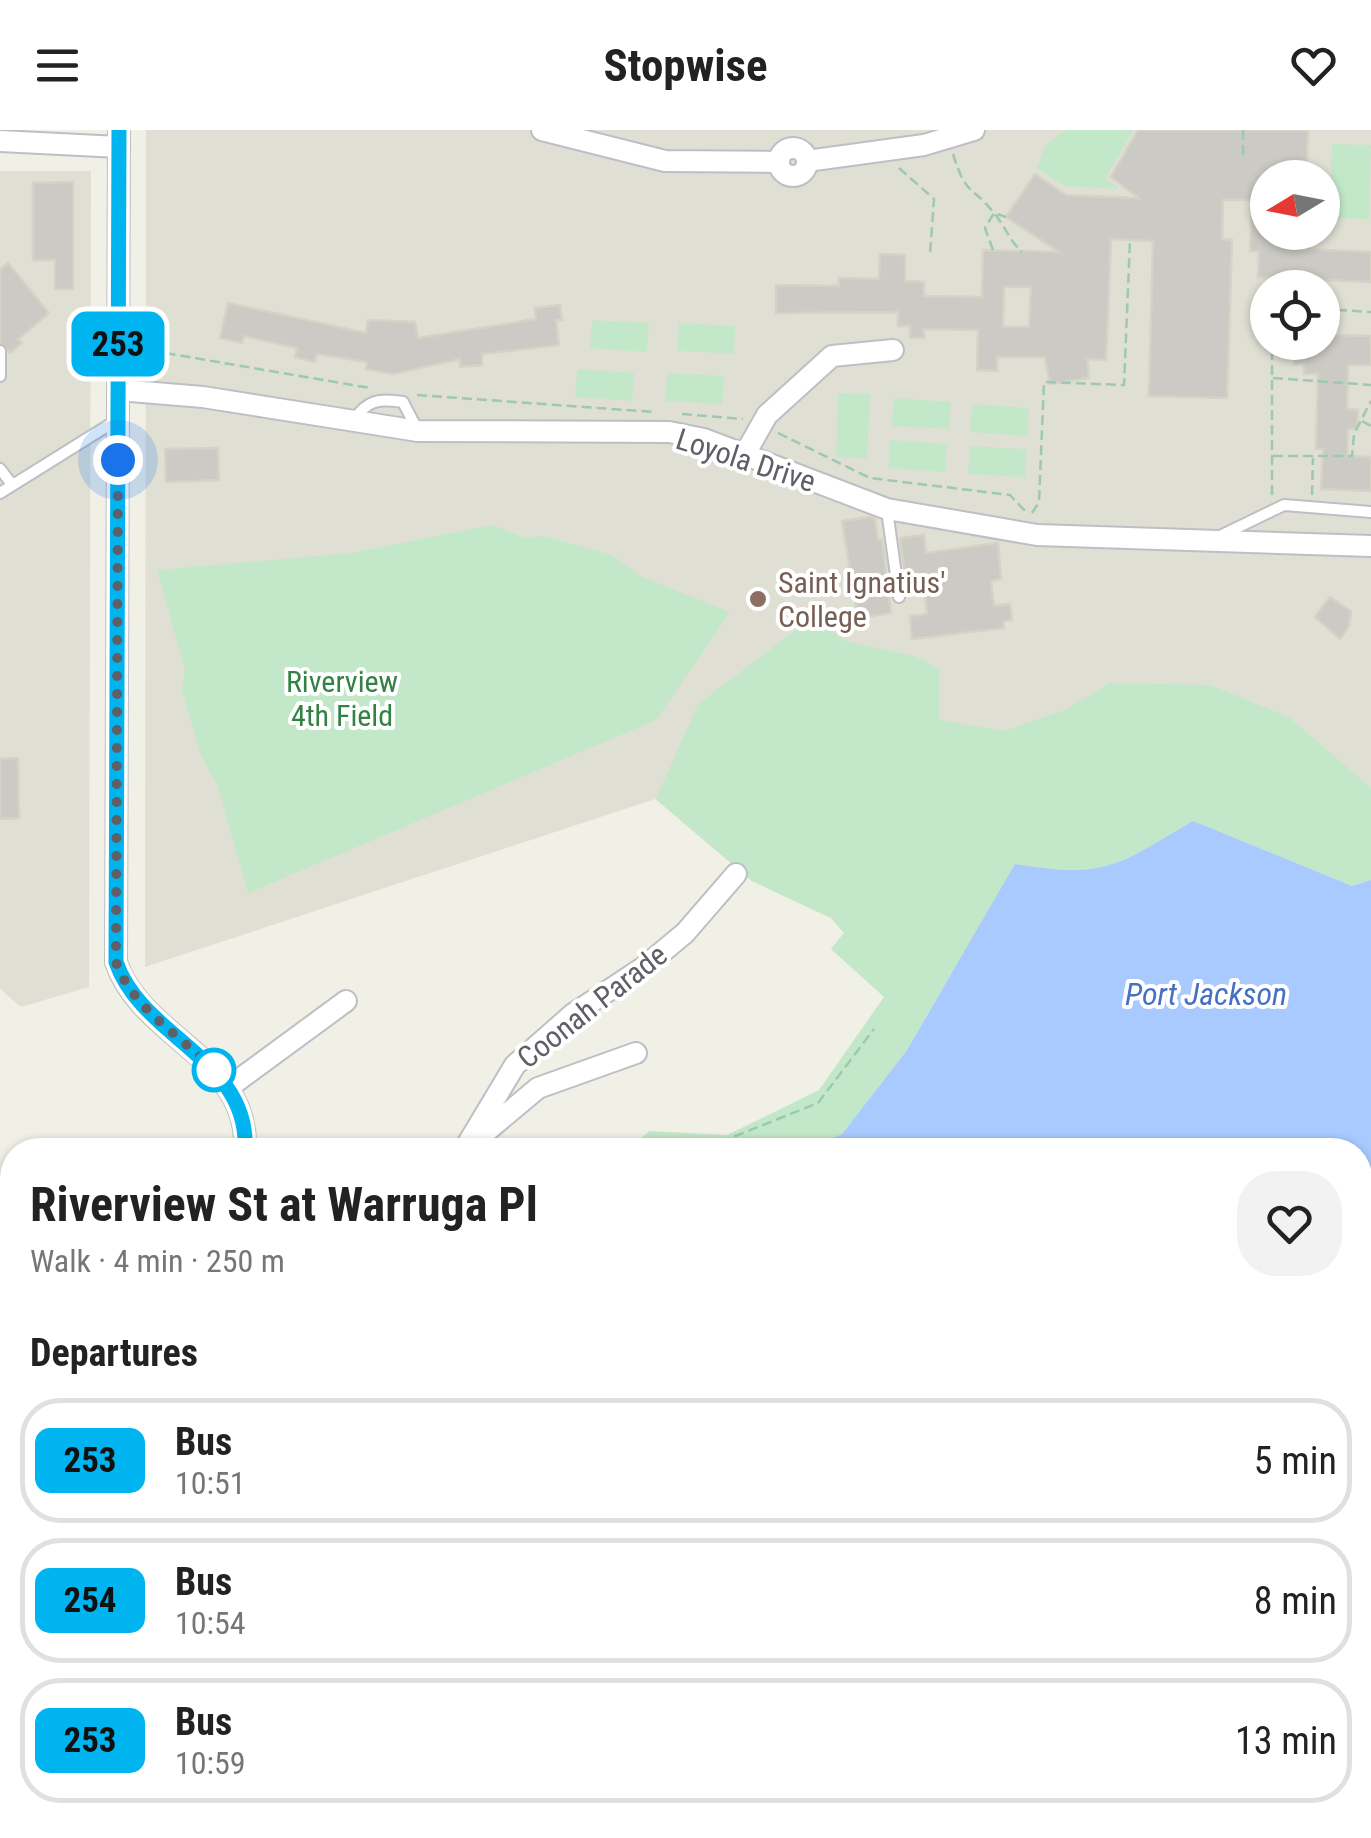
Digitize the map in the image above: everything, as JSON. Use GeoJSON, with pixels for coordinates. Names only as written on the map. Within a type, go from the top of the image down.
{"type":"FeatureCollection","features":[{"type":"Feature","properties":{"kind":"street"},"geometry":{"type":"LineString","coordinates":[[542,130],[666,161],[779,162],[782,171],[795,176],[806,162],[882,153],[974,130]]}},
{"type":"Feature","properties":{"kind":"street"},"geometry":{"type":"LineString","coordinates":[[0,141],[118,139],[116,962],[120,976],[143,1006],[229,1086],[243,1117],[244,1138]]}},
{"type":"Feature","properties":{"kind":"street"},"geometry":{"type":"LineString","coordinates":[[745,454],[749,440],[767,415],[832,356],[893,350]]}},
{"type":"Feature","properties":{"kind":"street","name":"Loyola Drive"},"geometry":{"type":"LineString","coordinates":[[118,390],[203,397],[418,430],[635,429],[704,439],[887,509],[1025,533],[1082,540],[1203,544],[1296,541],[1371,546]]}},
{"type":"Feature","properties":{"kind":"street","name":"Coonah Parade"},"geometry":{"type":"LineString","coordinates":[[471,1138],[515,1064],[573,1014],[644,968],[684,933],[736,874]]}},
{"type":"Feature","properties":{"kind":"street"},"geometry":{"type":"LineString","coordinates":[[229,1086],[346,1001]]}},
{"type":"Feature","properties":{"kind":"street","name":"Coonah Parade"},"geometry":{"type":"LineString","coordinates":[[478,1138],[538,1088],[636,1053]]}},
{"type":"Feature","properties":{"kind":"lane"},"geometry":{"type":"LineString","coordinates":[[0,351],[0,376]]}},
{"type":"Feature","properties":{"kind":"lane"},"geometry":{"type":"LineString","coordinates":[[0,493],[118,420]]}},
{"type":"Feature","properties":{"kind":"lane"},"geometry":{"type":"LineString","coordinates":[[0,470],[11,483]]}},
{"type":"Feature","properties":{"kind":"lane"},"geometry":{"type":"LineString","coordinates":[[1203,544],[1284,506],[1371,512]]}},
{"type":"Feature","properties":{"kind":"lane"},"geometry":{"type":"LineString","coordinates":[[887,509],[899,598]]}},
{"type":"Feature","properties":{"kind":"path"},"geometry":{"type":"LineString","coordinates":[[1243,130],[1243,156]]}},
{"type":"Feature","properties":{"kind":"path"},"geometry":{"type":"LineString","coordinates":[[948,138],[963,186],[1006,217]]}},
{"type":"Feature","properties":{"kind":"path"},"geometry":{"type":"LineString","coordinates":[[882,153],[934,199],[930,255]]}},
{"type":"Feature","properties":{"kind":"path"},"geometry":{"type":"LineString","coordinates":[[993,250],[985,228],[994,212]]}},
{"type":"Feature","properties":{"kind":"path"},"geometry":{"type":"LineString","coordinates":[[994,212],[1009,240],[1022,252]]}},
{"type":"Feature","properties":{"kind":"path"},"geometry":{"type":"LineString","coordinates":[[1025,533],[1039,502],[1044,382],[1124,384],[1130,240]]}},
{"type":"Feature","properties":{"kind":"path"},"geometry":{"type":"LineString","coordinates":[[1340,311],[1371,312]]}},
{"type":"Feature","properties":{"kind":"path"},"geometry":{"type":"LineString","coordinates":[[1272,360],[1272,511]]}},
{"type":"Feature","properties":{"kind":"path"},"geometry":{"type":"LineString","coordinates":[[1272,378],[1371,385]]}},
{"type":"Feature","properties":{"kind":"path"},"geometry":{"type":"LineString","coordinates":[[1272,456],[1352,456],[1354,434],[1371,401]]}},
{"type":"Feature","properties":{"kind":"path"},"geometry":{"type":"LineString","coordinates":[[1361,420],[1371,426]]}},
{"type":"Feature","properties":{"kind":"path"},"geometry":{"type":"LineString","coordinates":[[1312,501],[1313,456]]}},
{"type":"Feature","properties":{"kind":"path"},"geometry":{"type":"LineString","coordinates":[[730,1138],[818,1102],[874,1028]]}},
{"type":"Feature","properties":{"kind":"shaded area","name":"Saint Ignatius' College"},"geometry":{"type":"Polygon","coordinates":[[[146,130],[1371,130],[1371,880],[885,997],[831,949],[844,933],[831,918],[752,881],[655,799],[145,967],[146,130]]]}},
{"type":"Feature","properties":{"kind":"shaded area"},"geometry":{"type":"Polygon","coordinates":[[[0,171],[91,171],[89,987],[21,1007],[0,989],[0,171]]]}},
{"type":"Feature","properties":{"kind":"green space"},"geometry":{"type":"Polygon","coordinates":[[[1064,130],[1134,130],[1105,178],[1119,189],[1064,186],[1037,168],[1045,147],[1064,130]]]}},
{"type":"Feature","properties":{"kind":"green space"},"geometry":{"type":"Polygon","coordinates":[[[1332,144],[1371,145],[1369,219],[1340,218],[1340,160],[1331,160],[1332,144]]]}},
{"type":"Feature","properties":{"kind":"green space"},"geometry":{"type":"Polygon","coordinates":[[[592,320],[649,323],[647,352],[590,348],[592,320]]]}},
{"type":"Feature","properties":{"kind":"green space"},"geometry":{"type":"Polygon","coordinates":[[[679,323],[735,326],[734,354],[677,351],[679,323]]]}},
{"type":"Feature","properties":{"kind":"green space"},"geometry":{"type":"Polygon","coordinates":[[[577,369],[634,373],[632,401],[575,397],[577,369]]]}},
{"type":"Feature","properties":{"kind":"green space"},"geometry":{"type":"Polygon","coordinates":[[[667,373],[724,376],[722,404],[665,401],[667,373]]]}},
{"type":"Feature","properties":{"kind":"green space"},"geometry":{"type":"Polygon","coordinates":[[[838,393],[870,394],[867,459],[836,457],[838,393]]]}},
{"type":"Feature","properties":{"kind":"green space"},"geometry":{"type":"Polygon","coordinates":[[[894,398],[951,402],[949,429],[892,426],[894,398]]]}},
{"type":"Feature","properties":{"kind":"green space"},"geometry":{"type":"Polygon","coordinates":[[[972,404],[1029,408],[1027,436],[970,432],[972,404]]]}},
{"type":"Feature","properties":{"kind":"green space"},"geometry":{"type":"Polygon","coordinates":[[[890,440],[947,444],[945,472],[888,468],[890,440]]]}},
{"type":"Feature","properties":{"kind":"green space"},"geometry":{"type":"Polygon","coordinates":[[[970,446],[1027,449],[1025,477],[968,474],[970,446]]]}},
{"type":"Feature","properties":{"kind":"green space","name":"Riverview 4th Field"},"geometry":{"type":"Polygon","coordinates":[[[493,525],[525,538],[543,536],[612,555],[640,576],[730,612],[656,720],[248,893],[217,784],[201,756],[182,690],[185,670],[157,570],[351,553],[493,525]]]}},
{"type":"Feature","properties":{"kind":"green space"},"geometry":{"type":"Polygon","coordinates":[[[813,617],[845,641],[914,656],[939,669],[939,720],[1004,731],[1065,710],[1110,683],[1210,685],[1289,717],[1371,788],[1371,880],[1352,886],[1193,821],[1110,865],[1071,870],[1015,864],[907,1050],[842,1134],[833,1138],[641,1138],[649,1131],[727,1135],[819,1090],[884,997],[831,949],[844,933],[831,918],[752,881],[656,799],[698,704],[813,617]]]}},
{"type":"Feature","properties":{"kind":"water","name":"Port Jackson"},"geometry":{"type":"Polygon","coordinates":[[[1193,821],[1352,886],[1371,880],[1371,1138],[833,1138],[842,1134],[907,1050],[1015,864],[1091,869],[1146,849],[1193,821]]]}},
{"type":"Feature","properties":{"kind":"building"},"geometry":{"type":"Polygon","coordinates":[[[1138,130],[1308,130],[1307,160],[1250,160],[1250,200],[1223,200],[1222,239],[1232,240],[1227,398],[1149,396],[1153,241],[1111,239],[1106,360],[1087,359],[1089,378],[1050,384],[1045,357],[997,357],[997,371],[977,370],[978,330],[924,329],[924,338],[910,338],[910,326],[898,326],[898,312],[776,313],[776,285],[839,286],[839,278],[879,279],[880,254],[905,255],[905,281],[924,282],[924,296],[982,297],[983,250],[1059,252],[1006,217],[1035,174],[1066,195],[1139,198],[1111,177],[1138,130]],[[1004,287],[1003,327],[1029,327],[1031,287],[1004,287]]]}},
{"type":"Feature","properties":{"kind":"building"},"geometry":{"type":"Polygon","coordinates":[[[73,182],[73,289],[55,289],[55,260],[33,260],[33,183],[73,182]]]}},
{"type":"Feature","properties":{"kind":"building"},"geometry":{"type":"Polygon","coordinates":[[[1326,250],[1371,252],[1371,282],[1340,281],[1340,270],[1258,270],[1259,251],[1250,251],[1326,250]]]}},
{"type":"Feature","properties":{"kind":"building"},"geometry":{"type":"Polygon","coordinates":[[[8,263],[49,313],[18,339],[22,343],[10,353],[0,342],[0,270],[8,263]]]}},
{"type":"Feature","properties":{"kind":"building"},"geometry":{"type":"Polygon","coordinates":[[[228,303],[366,333],[368,320],[415,322],[418,338],[536,319],[535,308],[560,305],[562,320],[556,320],[559,345],[482,354],[482,365],[460,367],[460,359],[393,374],[366,369],[367,362],[317,354],[315,362],[295,357],[297,348],[244,336],[242,343],[220,338],[228,303]]]}},
{"type":"Feature","properties":{"kind":"building"},"geometry":{"type":"Polygon","coordinates":[[[1340,335],[1371,336],[1371,365],[1348,365],[1347,409],[1358,410],[1357,429],[1348,429],[1347,456],[1371,457],[1371,491],[1321,489],[1323,449],[1316,449],[1318,374],[1304,374],[1304,364],[1294,364],[1294,360],[1340,360],[1340,335]]]}},
{"type":"Feature","properties":{"kind":"building"},"geometry":{"type":"Polygon","coordinates":[[[218,448],[219,480],[166,482],[165,449],[218,448]]]}},
{"type":"Feature","properties":{"kind":"building"},"geometry":{"type":"Polygon","coordinates":[[[875,519],[878,540],[882,540],[891,613],[858,618],[842,521],[875,519]]]}},
{"type":"Feature","properties":{"kind":"building"},"geometry":{"type":"Polygon","coordinates":[[[924,535],[926,553],[998,543],[1001,579],[991,581],[994,606],[1010,604],[1012,620],[1003,621],[1004,628],[912,639],[910,616],[927,614],[924,588],[907,590],[900,538],[924,535]]]}},
{"type":"Feature","properties":{"kind":"building"},"geometry":{"type":"Polygon","coordinates":[[[1330,597],[1351,611],[1349,626],[1340,639],[1315,617],[1330,597]]]}},
{"type":"Feature","properties":{"kind":"building"},"geometry":{"type":"Polygon","coordinates":[[[18,758],[19,818],[0,819],[0,759],[18,758]]]}},
{"type":"Feature","properties":{"kind":"bus line","name":"253"},"geometry":{"type":"LineString","coordinates":[[119,130],[116,962],[120,976],[143,1006],[229,1086],[243,1117],[245,1138]]}},
{"type":"Feature","properties":{"kind":"place","name":"Saint Ignatius' College"},"geometry":{"type":"Point","coordinates":[758,599]}},
{"type":"Feature","properties":{"kind":"route"},"geometry":{"type":"LineString","coordinates":[[118,460],[116,962],[120,976],[143,1006],[214,1070]]}}]}
